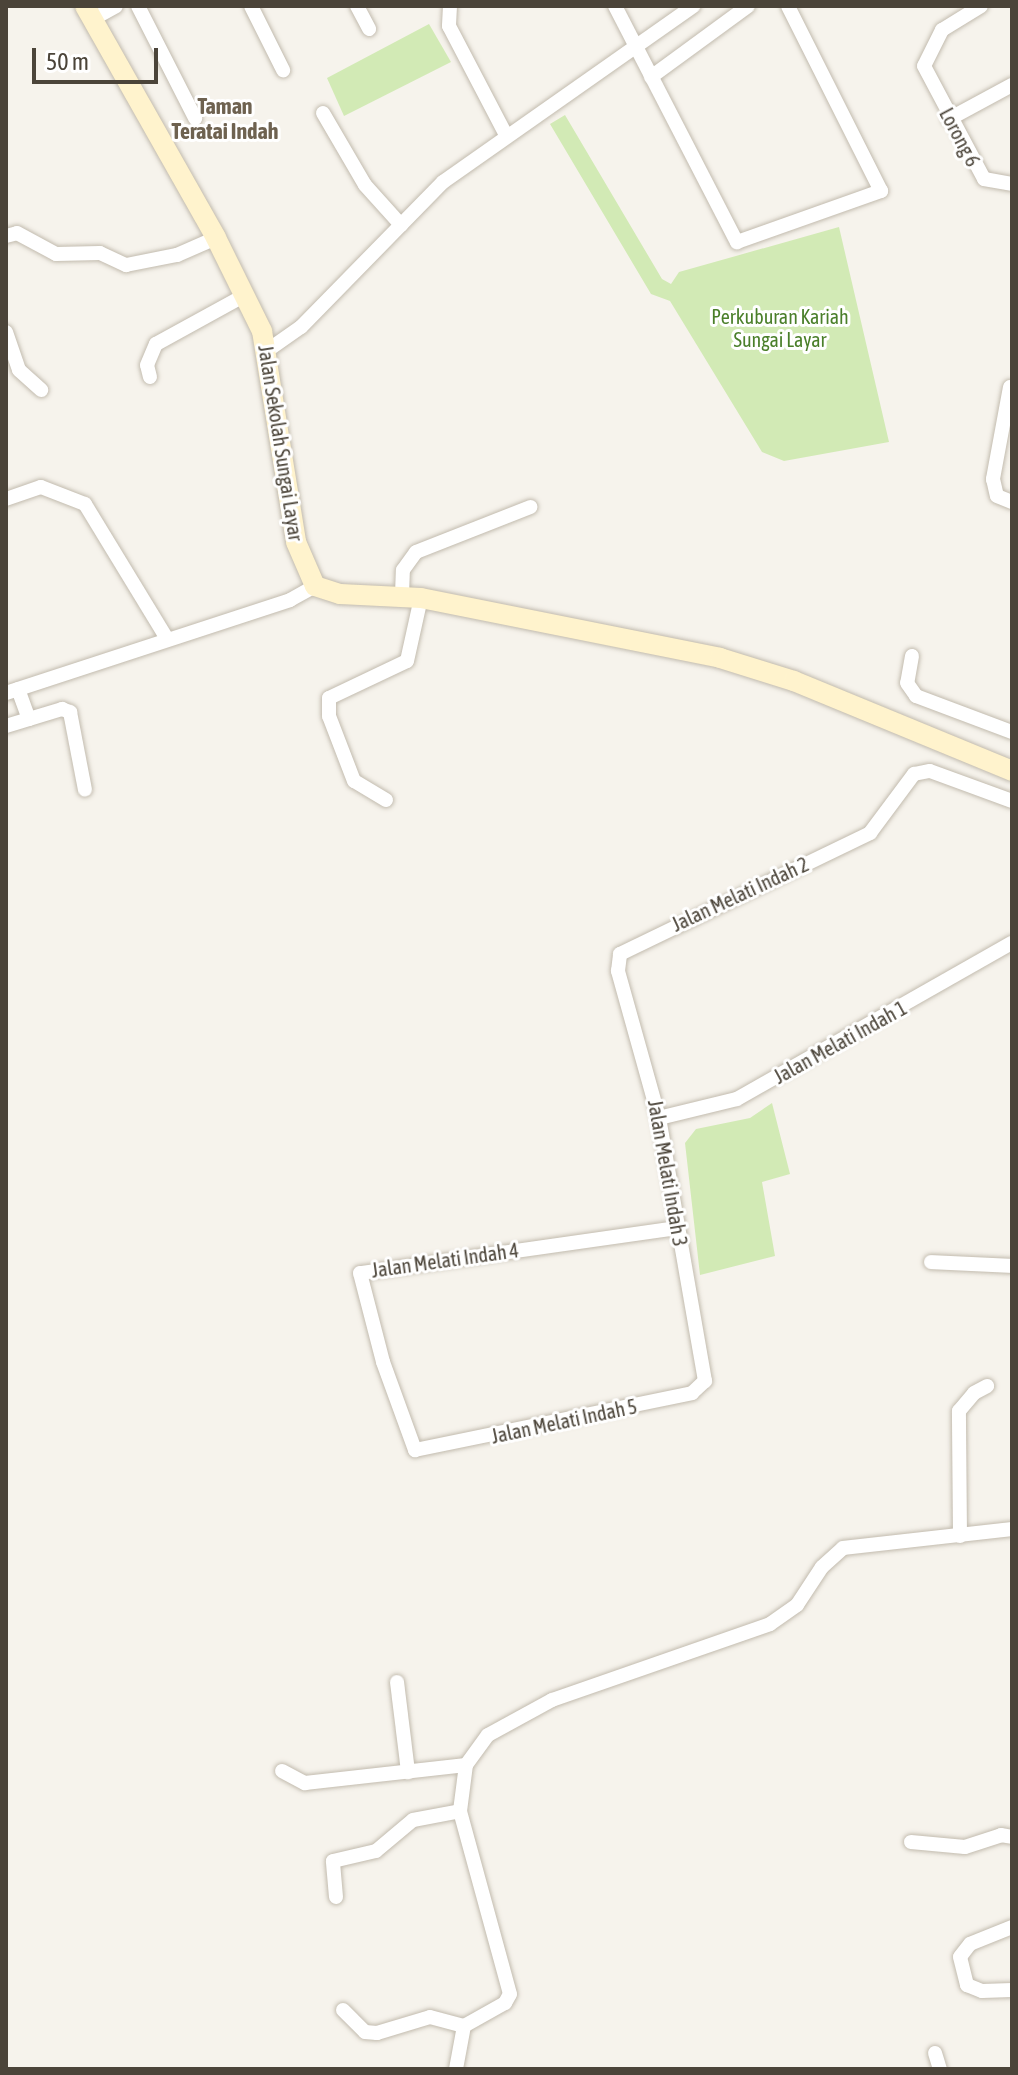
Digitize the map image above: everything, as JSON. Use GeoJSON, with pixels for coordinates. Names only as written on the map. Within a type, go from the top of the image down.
{"type":"FeatureCollection","features":[{"type":"Feature","properties":{"kind":"street"},"geometry":{"type":"LineString","coordinates":[[89,12],[116,6]]}},
{"type":"Feature","properties":{"kind":"street"},"geometry":{"type":"LineString","coordinates":[[138,6],[195,118]]}},
{"type":"Feature","properties":{"kind":"street"},"geometry":{"type":"LineString","coordinates":[[251,6],[283,70]]}},
{"type":"Feature","properties":{"kind":"street"},"geometry":{"type":"LineString","coordinates":[[357,6],[369,29]]}},
{"type":"Feature","properties":{"kind":"street"},"geometry":{"type":"LineString","coordinates":[[450,6],[449,26],[506,135]]}},
{"type":"Feature","properties":{"kind":"street"},"geometry":{"type":"LineString","coordinates":[[615,6],[737,242],[879,193],[788,6]]}},
{"type":"Feature","properties":{"kind":"street"},"geometry":{"type":"LineString","coordinates":[[268,350],[301,327],[443,182],[693,6]]}},
{"type":"Feature","properties":{"kind":"street"},"geometry":{"type":"LineString","coordinates":[[651,77],[748,6]]}},
{"type":"Feature","properties":{"kind":"street","name":"Lorong 6"},"geometry":{"type":"LineString","coordinates":[[981,6],[942,30],[924,66],[949,119],[984,179],[1012,184]]}},
{"type":"Feature","properties":{"kind":"street","name":"Jalan Sekolah Sungai Layar"},"geometry":{"type":"LineString","coordinates":[[89,12],[216,238],[268,350],[296,542],[315,586]]}},
{"type":"Feature","properties":{"kind":"street"},"geometry":{"type":"LineString","coordinates":[[949,119],[1012,85]]}},
{"type":"Feature","properties":{"kind":"street"},"geometry":{"type":"LineString","coordinates":[[323,113],[365,185],[401,225]]}},
{"type":"Feature","properties":{"kind":"street"},"geometry":{"type":"LineString","coordinates":[[6,236],[17,233],[56,254],[100,253],[126,265],[177,255],[216,238]]}},
{"type":"Feature","properties":{"kind":"street"},"geometry":{"type":"LineString","coordinates":[[150,377],[147,365],[156,344],[245,295]]}},
{"type":"Feature","properties":{"kind":"street"},"geometry":{"type":"LineString","coordinates":[[6,332],[19,370],[41,390]]}},
{"type":"Feature","properties":{"kind":"street"},"geometry":{"type":"LineString","coordinates":[[1010,387],[993,479],[997,496],[1012,502]]}},
{"type":"Feature","properties":{"kind":"street"},"geometry":{"type":"LineString","coordinates":[[6,499],[41,487],[85,504],[167,639]]}},
{"type":"Feature","properties":{"kind":"street"},"geometry":{"type":"LineString","coordinates":[[386,800],[354,781],[329,716],[329,698],[407,661],[411,596],[403,570],[416,552],[530,507]]}},
{"type":"Feature","properties":{"kind":"street"},"geometry":{"type":"LineString","coordinates":[[29,719],[12,691],[290,600],[315,586],[340,594],[411,596],[668,646],[760,670],[1012,771]]}},
{"type":"Feature","properties":{"kind":"street"},"geometry":{"type":"LineString","coordinates":[[912,656],[907,683],[916,696],[1012,732]]}},
{"type":"Feature","properties":{"kind":"street"},"geometry":{"type":"LineString","coordinates":[[6,726],[62,709],[70,712],[85,790]]}},
{"type":"Feature","properties":{"kind":"street","name":"Jalan Melati Indah 2"},"geometry":{"type":"LineString","coordinates":[[617,962],[632,944],[870,833],[892,810],[909,778],[922,772],[1012,801]]}},
{"type":"Feature","properties":{"kind":"street","name":"Jalan Melati Indah 1"},"geometry":{"type":"LineString","coordinates":[[659,1118],[737,1099],[1012,943]]}},
{"type":"Feature","properties":{"kind":"street","name":"Jalan Melati Indah 3"},"geometry":{"type":"LineString","coordinates":[[617,962],[659,1118],[702,1386]]}},
{"type":"Feature","properties":{"kind":"street","name":"Jalan Melati Indah 4"},"geometry":{"type":"LineString","coordinates":[[423,1452],[409,1442],[358,1279],[360,1273],[677,1228]]}},
{"type":"Feature","properties":{"kind":"street"},"geometry":{"type":"LineString","coordinates":[[931,1262],[1012,1266]]}},
{"type":"Feature","properties":{"kind":"street","name":"Jalan Melati Indah 5"},"geometry":{"type":"LineString","coordinates":[[423,1452],[692,1393],[702,1386]]}},
{"type":"Feature","properties":{"kind":"street"},"geometry":{"type":"LineString","coordinates":[[960,1536],[959,1411],[974,1393],[987,1386]]}},
{"type":"Feature","properties":{"kind":"street"},"geometry":{"type":"LineString","coordinates":[[343,2010],[365,2032],[377,2033],[430,2017],[464,2026],[505,2003],[511,1984],[460,1811],[466,1765],[488,1735],[523,1712],[770,1624],[797,1605],[822,1567],[843,1548],[1012,1529]]}},
{"type":"Feature","properties":{"kind":"street"},"geometry":{"type":"LineString","coordinates":[[397,1682],[408,1772]]}},
{"type":"Feature","properties":{"kind":"street"},"geometry":{"type":"LineString","coordinates":[[282,1771],[305,1783],[466,1765]]}},
{"type":"Feature","properties":{"kind":"street"},"geometry":{"type":"LineString","coordinates":[[336,1897],[333,1861],[384,1847],[413,1820],[460,1811]]}},
{"type":"Feature","properties":{"kind":"street"},"geometry":{"type":"LineString","coordinates":[[911,1842],[965,1847],[1001,1835],[1012,1837]]}},
{"type":"Feature","properties":{"kind":"street"},"geometry":{"type":"LineString","coordinates":[[1012,1927],[970,1944],[960,1957],[967,1985],[982,1991],[1012,1990]]}},
{"type":"Feature","properties":{"kind":"street"},"geometry":{"type":"LineString","coordinates":[[456,2069],[464,2026]]}},
{"type":"Feature","properties":{"kind":"street"},"geometry":{"type":"LineString","coordinates":[[935,2053],[940,2069]]}},
{"type":"Feature","properties":{"kind":"green space"},"geometry":{"type":"Polygon","coordinates":[[[429,24],[451,62],[344,116],[327,78],[429,24]]]}},
{"type":"Feature","properties":{"kind":"green space","name":"Perkuburan Kariah Sungai Layar"},"geometry":{"type":"Polygon","coordinates":[[[565,115],[662,279],[671,284],[679,272],[839,227],[889,442],[784,461],[762,452],[670,301],[651,294],[550,124],[565,115]]]}},
{"type":"Feature","properties":{"kind":"green space"},"geometry":{"type":"Polygon","coordinates":[[[772,1103],[790,1174],[762,1182],[775,1256],[700,1275],[685,1143],[696,1129],[750,1118],[772,1103]]]}},
{"type":"Feature","properties":{"kind":"district","name":"Taman Teratai Indah"},"geometry":{"type":"Point","coordinates":[225,118]}}]}
